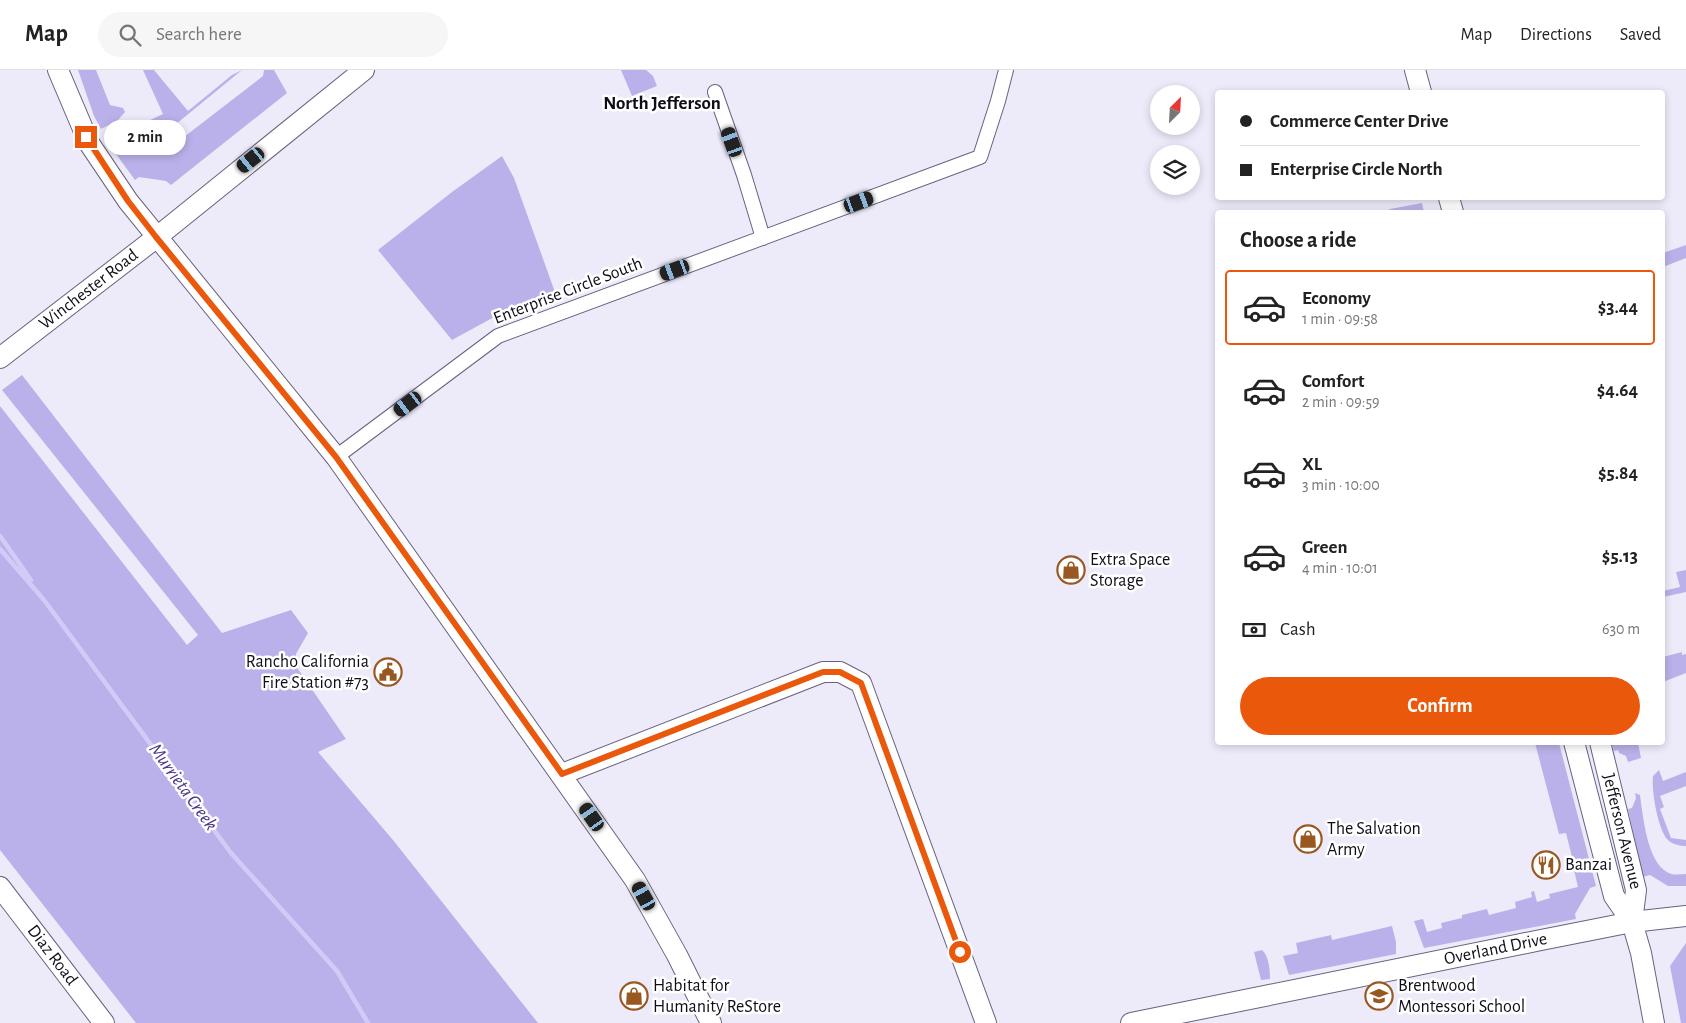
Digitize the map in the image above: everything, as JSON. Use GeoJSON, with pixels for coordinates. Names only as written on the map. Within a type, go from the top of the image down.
{"type":"FeatureCollection","features":[{"type":"Feature","properties":{"kind":"street"},"geometry":{"type":"LineString","coordinates":[[58,70],[89,143],[128,201],[336,457],[562,774],[635,880],[677,955],[711,1023]]}},
{"type":"Feature","properties":{"kind":"street","name":"Winchester Road"},"geometry":{"type":"LineString","coordinates":[[0,358],[156,237],[364,70]]}},
{"type":"Feature","properties":{"kind":"street","name":"Enterprise Circle South"},"geometry":{"type":"LineString","coordinates":[[336,457],[498,336],[980,157],[1006,70]]}},
{"type":"Feature","properties":{"kind":"street"},"geometry":{"type":"LineString","coordinates":[[1415,70],[1420,90]]}},
{"type":"Feature","properties":{"kind":"street"},"geometry":{"type":"LineString","coordinates":[[714,92],[744,176],[763,238]]}},
{"type":"Feature","properties":{"kind":"street"},"geometry":{"type":"LineString","coordinates":[[562,774],[823,672],[840,672],[861,683],[986,1023]]}},
{"type":"Feature","properties":{"kind":"street","name":"Jefferson Avenue"},"geometry":{"type":"LineString","coordinates":[[1575,745],[1614,896],[1632,922],[1641,953],[1654,1023]]}},
{"type":"Feature","properties":{"kind":"street","name":"Jefferson Avenue"},"geometry":{"type":"LineString","coordinates":[[1601,745],[1636,890],[1632,922]]}},
{"type":"Feature","properties":{"kind":"street","name":"Diaz Road"},"geometry":{"type":"LineString","coordinates":[[0,887],[104,1023]]}},
{"type":"Feature","properties":{"kind":"street","name":"Overland Drive"},"geometry":{"type":"LineString","coordinates":[[1131,1023],[1632,922],[1686,916]]}},
{"type":"Feature","properties":{"kind":"shaded area"},"geometry":{"type":"Polygon","coordinates":[[[78,70],[96,70],[110,105],[123,108],[125,112],[118,120],[101,129],[94,116],[78,70]]]}},
{"type":"Feature","properties":{"kind":"shaded area"},"geometry":{"type":"Polygon","coordinates":[[[143,70],[154,70],[188,111],[232,75],[242,70],[170,129],[159,131],[151,128],[146,122],[163,114],[143,70]]]}},
{"type":"Feature","properties":{"kind":"shaded area"},"geometry":{"type":"Polygon","coordinates":[[[264,70],[274,70],[287,93],[171,185],[166,181],[139,177],[135,180],[113,150],[114,146],[136,135],[152,147],[171,147],[263,76],[264,70]]]}},
{"type":"Feature","properties":{"kind":"shaded area"},"geometry":{"type":"Polygon","coordinates":[[[621,70],[646,70],[653,76],[657,86],[632,96],[621,70]]]}},
{"type":"Feature","properties":{"kind":"shaded area"},"geometry":{"type":"Polygon","coordinates":[[[502,156],[514,178],[556,295],[496,316],[452,340],[378,250],[452,192],[502,156]]]}},
{"type":"Feature","properties":{"kind":"shaded area"},"geometry":{"type":"Polygon","coordinates":[[[1422,203],[1424,210],[1389,210],[1422,203]]]}},
{"type":"Feature","properties":{"kind":"shaded area"},"geometry":{"type":"Polygon","coordinates":[[[1686,245],[1686,258],[1665,266],[1665,252],[1686,245]]]}},
{"type":"Feature","properties":{"kind":"shaded area"},"geometry":{"type":"Polygon","coordinates":[[[22,375],[222,633],[291,610],[308,633],[296,654],[296,666],[346,739],[318,752],[393,840],[538,1023],[136,1023],[0,850],[0,406],[187,645],[198,635],[2,390],[22,375]]]}},
{"type":"Feature","properties":{"kind":"shaded area"},"geometry":{"type":"Polygon","coordinates":[[[1686,570],[1686,592],[1665,597],[1665,591],[1680,587],[1676,572],[1686,570]]]}},
{"type":"Feature","properties":{"kind":"shaded area"},"geometry":{"type":"Polygon","coordinates":[[[1682,652],[1682,655],[1686,654],[1686,673],[1665,681],[1665,656],[1682,652]]]}},
{"type":"Feature","properties":{"kind":"shaded area"},"geometry":{"type":"Polygon","coordinates":[[[1536,745],[1560,745],[1596,886],[1590,888],[1575,914],[1576,919],[1424,948],[1414,921],[1423,919],[1427,932],[1442,928],[1441,923],[1462,918],[1462,915],[1487,909],[1489,915],[1516,908],[1515,902],[1532,897],[1531,892],[1534,891],[1537,902],[1550,898],[1549,894],[1578,887],[1573,866],[1567,867],[1565,859],[1572,857],[1566,833],[1559,834],[1536,745]]]}},
{"type":"Feature","properties":{"kind":"shaded area"},"geometry":{"type":"Polygon","coordinates":[[[1612,745],[1638,745],[1641,758],[1628,762],[1626,756],[1619,753],[1618,750],[1614,751],[1612,745]]]}},
{"type":"Feature","properties":{"kind":"shaded area"},"geometry":{"type":"Polygon","coordinates":[[[1659,770],[1663,781],[1686,772],[1686,786],[1660,796],[1664,807],[1660,809],[1671,838],[1686,840],[1686,846],[1670,841],[1664,835],[1661,828],[1654,800],[1653,782],[1653,776],[1659,770]]]}},
{"type":"Feature","properties":{"kind":"shaded area"},"geometry":{"type":"Polygon","coordinates":[[[1635,793],[1640,795],[1647,837],[1655,858],[1667,872],[1686,874],[1686,886],[1668,886],[1650,875],[1643,877],[1628,809],[1632,808],[1636,798],[1635,793]]]}},
{"type":"Feature","properties":{"kind":"shaded area"},"geometry":{"type":"Polygon","coordinates":[[[1392,926],[1396,942],[1396,954],[1289,975],[1283,956],[1298,953],[1296,943],[1331,935],[1332,940],[1392,926]]]}},
{"type":"Feature","properties":{"kind":"shaded area"},"geometry":{"type":"Polygon","coordinates":[[[1686,943],[1686,1023],[1681,1023],[1670,966],[1686,943]]]}},
{"type":"Feature","properties":{"kind":"shaded area"},"geometry":{"type":"Polygon","coordinates":[[[1262,950],[1268,959],[1270,979],[1261,980],[1254,952],[1262,950]]]}},
{"type":"Feature","properties":{"kind":"waterway"},"geometry":{"type":"LineString","coordinates":[[0,536],[31,580]]}},
{"type":"Feature","properties":{"kind":"waterway","name":"Murrieta Creek"},"geometry":{"type":"LineString","coordinates":[[0,549],[44,600],[231,853],[337,971],[368,1023]]}},
{"type":"Feature","properties":{"kind":"place","name":"Extra Space Storage"},"geometry":{"type":"Point","coordinates":[1071,570]}},
{"type":"Feature","properties":{"kind":"place","name":"Rancho California Fire Station #73"},"geometry":{"type":"Point","coordinates":[388,672]}},
{"type":"Feature","properties":{"kind":"place","name":"The Salvation Army"},"geometry":{"type":"Point","coordinates":[1308,839]}},
{"type":"Feature","properties":{"kind":"place","name":"Banzai"},"geometry":{"type":"Point","coordinates":[1546,865]}},
{"type":"Feature","properties":{"kind":"place","name":"Habitat for Humanity ReStore"},"geometry":{"type":"Point","coordinates":[634,996]}},
{"type":"Feature","properties":{"kind":"place","name":"Brentwood Montessori School"},"geometry":{"type":"Point","coordinates":[1379,996]}},
{"type":"Feature","properties":{"kind":"district","name":"North Jefferson"},"geometry":{"type":"Point","coordinates":[662,103]}},
{"type":"Feature","properties":{"kind":"route"},"geometry":{"type":"LineString","coordinates":[[86,137],[128,201],[156,237],[336,457],[562,774],[823,672],[840,672],[861,683],[960,952]]}}]}
